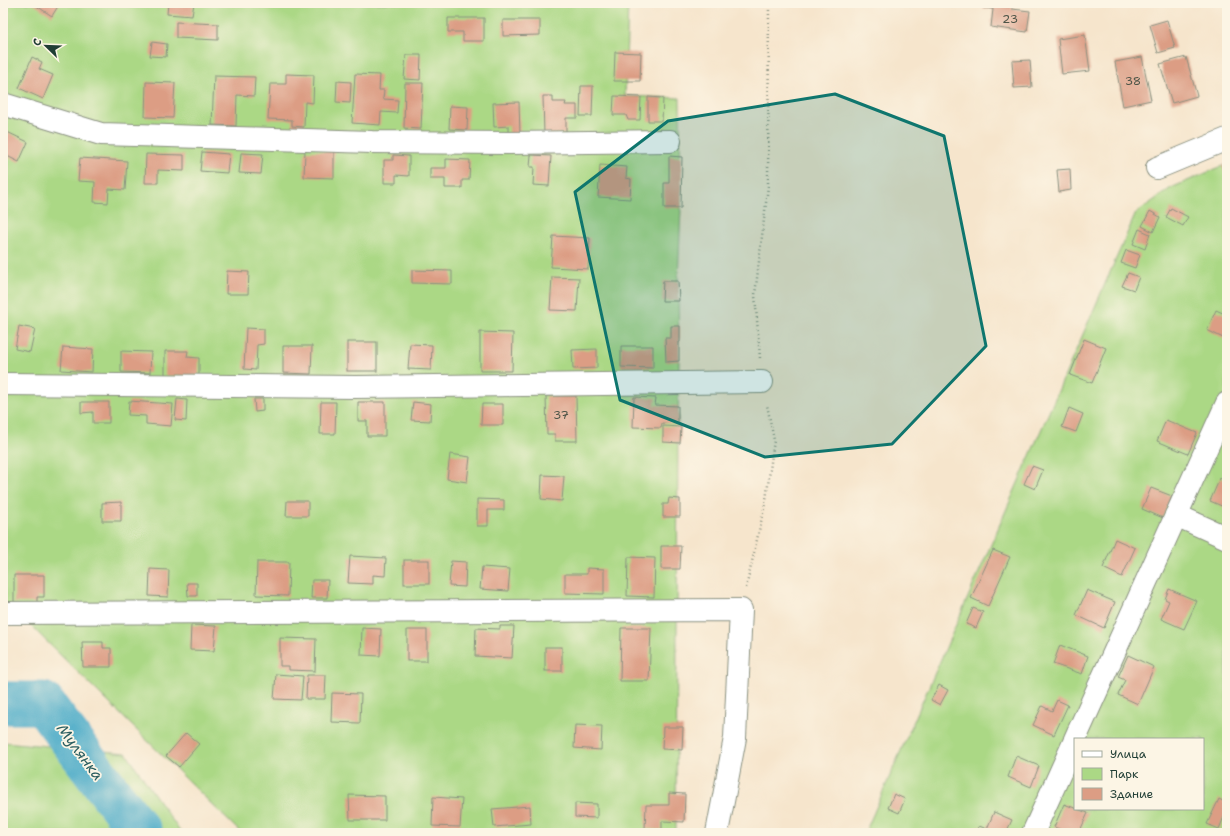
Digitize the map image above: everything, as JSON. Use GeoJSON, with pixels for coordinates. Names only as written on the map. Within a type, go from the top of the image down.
{"type":"FeatureCollection","features":[{"type":"Feature","properties":{"kind":"street"},"geometry":{"type":"LineString","coordinates":[[3,104],[101,134],[380,142],[509,143],[670,141]]}},
{"type":"Feature","properties":{"kind":"street"},"geometry":{"type":"LineString","coordinates":[[1157,168],[1227,139]]}},
{"type":"Feature","properties":{"kind":"street"},"geometry":{"type":"LineString","coordinates":[[3,384],[356,387],[762,382]]}},
{"type":"Feature","properties":{"kind":"street"},"geometry":{"type":"LineString","coordinates":[[1076,738],[1227,403]]}},
{"type":"Feature","properties":{"kind":"street"},"geometry":{"type":"LineString","coordinates":[[1176,515],[1227,538]]}},
{"type":"Feature","properties":{"kind":"street"},"geometry":{"type":"LineString","coordinates":[[3,612],[741,610],[735,738],[718,833]]}},
{"type":"Feature","properties":{"kind":"street"},"geometry":{"type":"LineString","coordinates":[[1033,833],[1074,742]]}},
{"type":"Feature","properties":{"kind":"path"},"geometry":{"type":"LineString","coordinates":[[741,610],[766,500],[774,440],[762,382],[755,295],[768,186],[769,3]]}},
{"type":"Feature","properties":{"kind":"highlighted area"},"geometry":{"type":"Polygon","coordinates":[[[835,94],[944,136],[986,346],[892,444],[765,457],[620,400],[575,192],[668,121],[835,94]]]}},
{"type":"Feature","properties":{"kind":"green space"},"geometry":{"type":"Polygon","coordinates":[[[3,3],[628,3],[625,96],[680,98],[681,208],[678,281],[679,361],[676,833],[241,833],[27,622],[3,624],[3,3]]]}},
{"type":"Feature","properties":{"kind":"green space"},"geometry":{"type":"Polygon","coordinates":[[[1227,164],[1227,833],[865,833],[1136,213],[1171,188],[1227,164]]]}},
{"type":"Feature","properties":{"kind":"green space"},"geometry":{"type":"Polygon","coordinates":[[[3,742],[126,753],[181,833],[3,833],[3,742]]]}},
{"type":"Feature","properties":{"kind":"building"},"geometry":{"type":"Polygon","coordinates":[[[32,3],[60,3],[52,16],[32,3]]]}},
{"type":"Feature","properties":{"kind":"building"},"geometry":{"type":"Polygon","coordinates":[[[168,3],[194,3],[192,16],[167,14],[168,3]]]}},
{"type":"Feature","properties":{"kind":"building"},"geometry":{"type":"Polygon","coordinates":[[[984,3],[1013,3],[1012,9],[1030,11],[1027,32],[991,27],[993,9],[983,8],[984,3]]]}},
{"type":"Feature","properties":{"kind":"building"},"geometry":{"type":"Polygon","coordinates":[[[448,18],[484,18],[484,41],[463,41],[463,32],[448,32],[448,18]]]}},
{"type":"Feature","properties":{"kind":"building"},"geometry":{"type":"Polygon","coordinates":[[[503,20],[540,20],[540,35],[503,36],[503,20]]]}},
{"type":"Feature","properties":{"kind":"building"},"geometry":{"type":"Polygon","coordinates":[[[1167,20],[1175,48],[1158,53],[1150,25],[1167,20]]]}},
{"type":"Feature","properties":{"kind":"building"},"geometry":{"type":"Polygon","coordinates":[[[176,22],[218,24],[218,40],[176,38],[176,22]]]}},
{"type":"Feature","properties":{"kind":"building"},"geometry":{"type":"Polygon","coordinates":[[[1085,35],[1090,71],[1062,74],[1058,39],[1085,35]]]}},
{"type":"Feature","properties":{"kind":"building"},"geometry":{"type":"Polygon","coordinates":[[[152,42],[167,44],[166,57],[150,56],[152,42]]]}},
{"type":"Feature","properties":{"kind":"building"},"geometry":{"type":"Polygon","coordinates":[[[615,52],[641,53],[640,81],[614,81],[615,52]]]}},
{"type":"Feature","properties":{"kind":"building"},"geometry":{"type":"Polygon","coordinates":[[[406,55],[421,55],[420,80],[404,79],[406,55]]]}},
{"type":"Feature","properties":{"kind":"building"},"geometry":{"type":"Polygon","coordinates":[[[32,57],[42,62],[39,69],[53,75],[43,99],[19,88],[32,57]]]}},
{"type":"Feature","properties":{"kind":"building"},"geometry":{"type":"Polygon","coordinates":[[[1142,57],[1151,100],[1123,106],[1115,62],[1142,57]]]}},
{"type":"Feature","properties":{"kind":"building"},"geometry":{"type":"Polygon","coordinates":[[[1186,57],[1197,96],[1172,103],[1160,64],[1186,57]]]}},
{"type":"Feature","properties":{"kind":"building"},"geometry":{"type":"Polygon","coordinates":[[[1030,60],[1032,87],[1014,88],[1012,61],[1030,60]]]}},
{"type":"Feature","properties":{"kind":"building"},"geometry":{"type":"Polygon","coordinates":[[[286,74],[314,75],[313,103],[305,102],[304,127],[292,126],[292,120],[268,119],[270,84],[286,84],[286,74]]]}},
{"type":"Feature","properties":{"kind":"building"},"geometry":{"type":"Polygon","coordinates":[[[355,74],[380,75],[379,90],[384,90],[383,99],[398,100],[397,113],[381,112],[380,125],[352,123],[355,74]]]}},
{"type":"Feature","properties":{"kind":"building"},"geometry":{"type":"Polygon","coordinates":[[[214,76],[255,77],[254,96],[237,95],[236,126],[212,125],[214,76]]]}},
{"type":"Feature","properties":{"kind":"building"},"geometry":{"type":"Polygon","coordinates":[[[337,81],[351,82],[350,103],[336,102],[337,81]]]}},
{"type":"Feature","properties":{"kind":"building"},"geometry":{"type":"Polygon","coordinates":[[[146,82],[175,83],[173,118],[145,117],[146,82]]]}},
{"type":"Feature","properties":{"kind":"building"},"geometry":{"type":"Polygon","coordinates":[[[405,83],[423,83],[421,129],[404,128],[405,83]]]}},
{"type":"Feature","properties":{"kind":"building"},"geometry":{"type":"Polygon","coordinates":[[[581,86],[593,86],[592,116],[580,116],[581,86]]]}},
{"type":"Feature","properties":{"kind":"building"},"geometry":{"type":"Polygon","coordinates":[[[543,96],[553,96],[553,102],[566,102],[565,105],[577,105],[577,118],[566,118],[566,134],[544,135],[543,96]]]}},
{"type":"Feature","properties":{"kind":"building"},"geometry":{"type":"Polygon","coordinates":[[[614,96],[641,97],[640,120],[628,120],[626,115],[613,115],[614,96]]]}},
{"type":"Feature","properties":{"kind":"building"},"geometry":{"type":"Polygon","coordinates":[[[648,97],[663,98],[662,121],[648,121],[648,97]]]}},
{"type":"Feature","properties":{"kind":"building"},"geometry":{"type":"Polygon","coordinates":[[[519,102],[520,135],[509,135],[509,126],[494,127],[493,103],[519,102]]]}},
{"type":"Feature","properties":{"kind":"building"},"geometry":{"type":"Polygon","coordinates":[[[450,106],[468,107],[467,130],[449,129],[450,106]]]}},
{"type":"Feature","properties":{"kind":"building"},"geometry":{"type":"Polygon","coordinates":[[[3,130],[28,142],[19,162],[3,154],[3,130]]]}},
{"type":"Feature","properties":{"kind":"building"},"geometry":{"type":"Polygon","coordinates":[[[305,151],[334,151],[334,178],[304,177],[305,151]]]}},
{"type":"Feature","properties":{"kind":"building"},"geometry":{"type":"Polygon","coordinates":[[[202,152],[229,154],[227,173],[200,171],[202,152]]]}},
{"type":"Feature","properties":{"kind":"building"},"geometry":{"type":"Polygon","coordinates":[[[241,153],[263,154],[261,174],[239,173],[241,153]]]}},
{"type":"Feature","properties":{"kind":"building"},"geometry":{"type":"Polygon","coordinates":[[[146,154],[184,155],[184,171],[158,170],[158,183],[145,183],[146,154]]]}},
{"type":"Feature","properties":{"kind":"building"},"geometry":{"type":"Polygon","coordinates":[[[393,155],[409,156],[409,176],[396,175],[396,183],[384,183],[384,160],[393,160],[393,155]]]}},
{"type":"Feature","properties":{"kind":"building"},"geometry":{"type":"Polygon","coordinates":[[[531,155],[551,156],[549,186],[533,185],[534,167],[530,167],[531,155]]]}},
{"type":"Feature","properties":{"kind":"building"},"geometry":{"type":"Polygon","coordinates":[[[669,156],[682,157],[681,208],[664,208],[664,183],[669,183],[669,156]]]}},
{"type":"Feature","properties":{"kind":"building"},"geometry":{"type":"Polygon","coordinates":[[[80,158],[127,161],[125,190],[109,189],[108,203],[94,202],[95,182],[78,181],[80,158]]]}},
{"type":"Feature","properties":{"kind":"building"},"geometry":{"type":"Polygon","coordinates":[[[446,159],[470,160],[469,180],[462,180],[462,188],[445,188],[445,179],[430,179],[430,168],[446,168],[446,159]]]}},
{"type":"Feature","properties":{"kind":"building"},"geometry":{"type":"Polygon","coordinates":[[[1227,164],[1227,178],[1222,166],[1227,164]]]}},
{"type":"Feature","properties":{"kind":"building"},"geometry":{"type":"Polygon","coordinates":[[[600,165],[627,167],[626,178],[631,179],[630,199],[598,197],[600,165]]]}},
{"type":"Feature","properties":{"kind":"building"},"geometry":{"type":"Polygon","coordinates":[[[1070,169],[1071,190],[1059,192],[1057,170],[1070,169]]]}},
{"type":"Feature","properties":{"kind":"building"},"geometry":{"type":"Polygon","coordinates":[[[1171,208],[1188,217],[1183,226],[1166,217],[1171,208]]]}},
{"type":"Feature","properties":{"kind":"building"},"geometry":{"type":"Polygon","coordinates":[[[1150,211],[1160,217],[1153,232],[1142,226],[1150,211]]]}},
{"type":"Feature","properties":{"kind":"building"},"geometry":{"type":"Polygon","coordinates":[[[1139,229],[1150,234],[1145,249],[1133,244],[1139,229]]]}},
{"type":"Feature","properties":{"kind":"building"},"geometry":{"type":"Polygon","coordinates":[[[553,236],[590,238],[588,269],[551,267],[553,236]]]}},
{"type":"Feature","properties":{"kind":"building"},"geometry":{"type":"Polygon","coordinates":[[[1126,250],[1140,255],[1135,268],[1121,263],[1126,250]]]}},
{"type":"Feature","properties":{"kind":"building"},"geometry":{"type":"Polygon","coordinates":[[[412,270],[452,271],[452,284],[412,283],[412,270]]]}},
{"type":"Feature","properties":{"kind":"building"},"geometry":{"type":"Polygon","coordinates":[[[227,271],[249,272],[248,294],[226,294],[227,271]]]}},
{"type":"Feature","properties":{"kind":"building"},"geometry":{"type":"Polygon","coordinates":[[[1128,273],[1139,277],[1134,290],[1122,286],[1128,273]]]}},
{"type":"Feature","properties":{"kind":"building"},"geometry":{"type":"Polygon","coordinates":[[[552,277],[579,278],[577,311],[550,310],[552,277]]]}},
{"type":"Feature","properties":{"kind":"building"},"geometry":{"type":"Polygon","coordinates":[[[663,281],[678,281],[679,301],[662,301],[663,281]]]}},
{"type":"Feature","properties":{"kind":"building"},"geometry":{"type":"Polygon","coordinates":[[[1216,310],[1227,315],[1227,340],[1207,330],[1216,310]]]}},
{"type":"Feature","properties":{"kind":"building"},"geometry":{"type":"Polygon","coordinates":[[[19,326],[35,329],[30,352],[15,349],[19,326]]]}},
{"type":"Feature","properties":{"kind":"building"},"geometry":{"type":"Polygon","coordinates":[[[671,326],[680,326],[679,361],[666,362],[665,338],[671,338],[671,326]]]}},
{"type":"Feature","properties":{"kind":"building"},"geometry":{"type":"Polygon","coordinates":[[[246,328],[264,329],[264,344],[257,345],[256,370],[244,369],[246,328]]]}},
{"type":"Feature","properties":{"kind":"building"},"geometry":{"type":"Polygon","coordinates":[[[480,332],[513,333],[512,371],[480,371],[480,332]]]}},
{"type":"Feature","properties":{"kind":"building"},"geometry":{"type":"Polygon","coordinates":[[[1084,339],[1106,348],[1092,383],[1070,375],[1084,339]]]}},
{"type":"Feature","properties":{"kind":"building"},"geometry":{"type":"Polygon","coordinates":[[[347,342],[377,342],[377,371],[347,371],[347,342]]]}},
{"type":"Feature","properties":{"kind":"building"},"geometry":{"type":"Polygon","coordinates":[[[410,344],[432,345],[431,370],[408,369],[410,344]]]}},
{"type":"Feature","properties":{"kind":"building"},"geometry":{"type":"Polygon","coordinates":[[[283,346],[312,346],[311,374],[283,373],[283,346]]]}},
{"type":"Feature","properties":{"kind":"building"},"geometry":{"type":"Polygon","coordinates":[[[621,346],[653,346],[653,368],[621,367],[621,346]]]}},
{"type":"Feature","properties":{"kind":"building"},"geometry":{"type":"Polygon","coordinates":[[[63,347],[93,349],[92,372],[61,370],[63,347]]]}},
{"type":"Feature","properties":{"kind":"building"},"geometry":{"type":"Polygon","coordinates":[[[597,349],[597,368],[573,369],[572,350],[597,349]]]}},
{"type":"Feature","properties":{"kind":"building"},"geometry":{"type":"Polygon","coordinates":[[[121,351],[151,352],[150,373],[121,372],[121,351]]]}},
{"type":"Feature","properties":{"kind":"building"},"geometry":{"type":"Polygon","coordinates":[[[165,351],[188,351],[187,357],[199,358],[199,376],[165,376],[165,351]]]}},
{"type":"Feature","properties":{"kind":"building"},"geometry":{"type":"Polygon","coordinates":[[[546,396],[576,396],[577,441],[555,441],[555,434],[547,434],[546,396]]]}},
{"type":"Feature","properties":{"kind":"building"},"geometry":{"type":"Polygon","coordinates":[[[634,397],[656,398],[655,405],[678,406],[678,424],[662,423],[661,428],[633,427],[634,397]]]}},
{"type":"Feature","properties":{"kind":"building"},"geometry":{"type":"Polygon","coordinates":[[[177,399],[187,400],[186,421],[175,420],[177,399]]]}},
{"type":"Feature","properties":{"kind":"building"},"geometry":{"type":"Polygon","coordinates":[[[254,399],[263,399],[263,411],[255,412],[254,399]]]}},
{"type":"Feature","properties":{"kind":"building"},"geometry":{"type":"Polygon","coordinates":[[[129,401],[173,404],[171,426],[146,424],[146,416],[128,415],[129,401]]]}},
{"type":"Feature","properties":{"kind":"building"},"geometry":{"type":"Polygon","coordinates":[[[81,402],[109,402],[109,423],[93,423],[93,412],[81,413],[81,402]]]}},
{"type":"Feature","properties":{"kind":"building"},"geometry":{"type":"Polygon","coordinates":[[[321,402],[336,402],[335,434],[320,434],[321,402]]]}},
{"type":"Feature","properties":{"kind":"building"},"geometry":{"type":"Polygon","coordinates":[[[358,402],[385,402],[385,436],[367,436],[367,421],[358,421],[358,402]]]}},
{"type":"Feature","properties":{"kind":"building"},"geometry":{"type":"Polygon","coordinates":[[[413,402],[431,404],[430,421],[411,420],[413,402]]]}},
{"type":"Feature","properties":{"kind":"building"},"geometry":{"type":"Polygon","coordinates":[[[482,404],[503,404],[503,425],[481,425],[482,404]]]}},
{"type":"Feature","properties":{"kind":"building"},"geometry":{"type":"Polygon","coordinates":[[[1069,408],[1083,414],[1076,432],[1062,427],[1069,408]]]}},
{"type":"Feature","properties":{"kind":"building"},"geometry":{"type":"Polygon","coordinates":[[[1166,420],[1197,433],[1188,454],[1157,441],[1166,420]]]}},
{"type":"Feature","properties":{"kind":"building"},"geometry":{"type":"Polygon","coordinates":[[[663,426],[681,427],[680,443],[663,442],[663,426]]]}},
{"type":"Feature","properties":{"kind":"building"},"geometry":{"type":"Polygon","coordinates":[[[450,454],[470,457],[467,482],[447,479],[450,454]]]}},
{"type":"Feature","properties":{"kind":"building"},"geometry":{"type":"Polygon","coordinates":[[[1032,466],[1043,470],[1035,489],[1024,484],[1032,466]]]}},
{"type":"Feature","properties":{"kind":"building"},"geometry":{"type":"Polygon","coordinates":[[[542,475],[564,476],[562,501],[541,499],[542,475]]]}},
{"type":"Feature","properties":{"kind":"building"},"geometry":{"type":"Polygon","coordinates":[[[1220,478],[1227,481],[1227,499],[1224,507],[1210,501],[1220,478]]]}},
{"type":"Feature","properties":{"kind":"building"},"geometry":{"type":"Polygon","coordinates":[[[1151,488],[1172,496],[1163,518],[1142,509],[1151,488]]]}},
{"type":"Feature","properties":{"kind":"building"},"geometry":{"type":"Polygon","coordinates":[[[669,498],[680,499],[680,517],[663,517],[663,504],[668,504],[669,498]]]}},
{"type":"Feature","properties":{"kind":"building"},"geometry":{"type":"Polygon","coordinates":[[[477,499],[504,500],[504,510],[488,510],[488,526],[477,526],[477,499]]]}},
{"type":"Feature","properties":{"kind":"building"},"geometry":{"type":"Polygon","coordinates":[[[287,501],[308,501],[308,516],[286,516],[287,501]]]}},
{"type":"Feature","properties":{"kind":"building"},"geometry":{"type":"Polygon","coordinates":[[[121,502],[121,521],[102,521],[102,503],[121,502]]]}},
{"type":"Feature","properties":{"kind":"building"},"geometry":{"type":"Polygon","coordinates":[[[1115,539],[1135,548],[1122,577],[1103,568],[1115,539]]]}},
{"type":"Feature","properties":{"kind":"building"},"geometry":{"type":"Polygon","coordinates":[[[661,546],[681,546],[680,569],[661,569],[661,546]]]}},
{"type":"Feature","properties":{"kind":"building"},"geometry":{"type":"Polygon","coordinates":[[[993,550],[1010,557],[988,606],[971,598],[993,550]]]}},
{"type":"Feature","properties":{"kind":"building"},"geometry":{"type":"Polygon","coordinates":[[[350,556],[386,558],[385,576],[373,575],[373,584],[348,583],[350,556]]]}},
{"type":"Feature","properties":{"kind":"building"},"geometry":{"type":"Polygon","coordinates":[[[628,557],[655,558],[654,597],[627,596],[628,557]]]}},
{"type":"Feature","properties":{"kind":"building"},"geometry":{"type":"Polygon","coordinates":[[[404,560],[429,560],[429,584],[404,584],[404,560]]]}},
{"type":"Feature","properties":{"kind":"building"},"geometry":{"type":"Polygon","coordinates":[[[451,561],[466,562],[465,587],[449,586],[451,561]]]}},
{"type":"Feature","properties":{"kind":"building"},"geometry":{"type":"Polygon","coordinates":[[[257,562],[289,562],[288,596],[256,595],[257,562]]]}},
{"type":"Feature","properties":{"kind":"building"},"geometry":{"type":"Polygon","coordinates":[[[482,567],[510,569],[508,591],[480,589],[482,567]]]}},
{"type":"Feature","properties":{"kind":"building"},"geometry":{"type":"Polygon","coordinates":[[[587,568],[604,569],[604,594],[565,593],[565,574],[587,574],[587,568]]]}},
{"type":"Feature","properties":{"kind":"building"},"geometry":{"type":"Polygon","coordinates":[[[150,569],[169,570],[168,597],[149,596],[150,569]]]}},
{"type":"Feature","properties":{"kind":"building"},"geometry":{"type":"Polygon","coordinates":[[[14,575],[44,575],[44,597],[37,597],[37,603],[14,603],[14,575]]]}},
{"type":"Feature","properties":{"kind":"building"},"geometry":{"type":"Polygon","coordinates":[[[312,580],[328,580],[327,598],[311,598],[312,580]]]}},
{"type":"Feature","properties":{"kind":"building"},"geometry":{"type":"Polygon","coordinates":[[[187,583],[197,583],[197,596],[188,596],[187,583]]]}},
{"type":"Feature","properties":{"kind":"building"},"geometry":{"type":"Polygon","coordinates":[[[1169,589],[1197,601],[1184,629],[1161,619],[1169,601],[1165,599],[1169,589]]]}},
{"type":"Feature","properties":{"kind":"building"},"geometry":{"type":"Polygon","coordinates":[[[1087,590],[1115,602],[1104,628],[1076,615],[1087,590]]]}},
{"type":"Feature","properties":{"kind":"building"},"geometry":{"type":"Polygon","coordinates":[[[973,608],[983,612],[976,628],[966,624],[973,608]]]}},
{"type":"Feature","properties":{"kind":"building"},"geometry":{"type":"Polygon","coordinates":[[[191,625],[216,626],[214,651],[190,650],[191,625]]]}},
{"type":"Feature","properties":{"kind":"building"},"geometry":{"type":"Polygon","coordinates":[[[500,626],[514,626],[512,658],[475,656],[476,628],[500,629],[500,626]]]}},
{"type":"Feature","properties":{"kind":"building"},"geometry":{"type":"Polygon","coordinates":[[[362,628],[381,629],[380,656],[361,655],[362,628]]]}},
{"type":"Feature","properties":{"kind":"building"},"geometry":{"type":"Polygon","coordinates":[[[621,628],[651,628],[649,681],[620,681],[621,628]]]}},
{"type":"Feature","properties":{"kind":"building"},"geometry":{"type":"Polygon","coordinates":[[[407,630],[427,630],[427,661],[407,661],[407,630]]]}},
{"type":"Feature","properties":{"kind":"building"},"geometry":{"type":"Polygon","coordinates":[[[280,638],[316,639],[315,671],[289,670],[289,666],[280,666],[280,638]]]}},
{"type":"Feature","properties":{"kind":"building"},"geometry":{"type":"Polygon","coordinates":[[[82,642],[103,642],[103,648],[111,648],[111,667],[83,667],[82,642]]]}},
{"type":"Feature","properties":{"kind":"building"},"geometry":{"type":"Polygon","coordinates":[[[1060,645],[1088,656],[1082,674],[1053,664],[1060,645]]]}},
{"type":"Feature","properties":{"kind":"building"},"geometry":{"type":"Polygon","coordinates":[[[545,647],[562,647],[562,671],[545,671],[545,647]]]}},
{"type":"Feature","properties":{"kind":"building"},"geometry":{"type":"Polygon","coordinates":[[[1128,655],[1154,667],[1138,704],[1118,695],[1125,680],[1118,677],[1128,655]]]}},
{"type":"Feature","properties":{"kind":"building"},"geometry":{"type":"Polygon","coordinates":[[[276,674],[303,676],[301,700],[274,699],[276,674]]]}},
{"type":"Feature","properties":{"kind":"building"},"geometry":{"type":"Polygon","coordinates":[[[307,675],[326,675],[325,699],[306,699],[307,675]]]}},
{"type":"Feature","properties":{"kind":"building"},"geometry":{"type":"Polygon","coordinates":[[[939,685],[948,690],[940,705],[931,700],[939,685]]]}},
{"type":"Feature","properties":{"kind":"building"},"geometry":{"type":"Polygon","coordinates":[[[332,693],[361,694],[360,723],[331,722],[332,693]]]}},
{"type":"Feature","properties":{"kind":"building"},"geometry":{"type":"Polygon","coordinates":[[[1057,700],[1068,705],[1054,735],[1033,725],[1042,706],[1052,711],[1057,700]]]}},
{"type":"Feature","properties":{"kind":"building"},"geometry":{"type":"Polygon","coordinates":[[[575,725],[602,726],[601,750],[574,748],[575,725]]]}},
{"type":"Feature","properties":{"kind":"building"},"geometry":{"type":"Polygon","coordinates":[[[663,727],[683,727],[682,750],[662,749],[663,727]]]}},
{"type":"Feature","properties":{"kind":"building"},"geometry":{"type":"Polygon","coordinates":[[[186,733],[199,744],[179,767],[166,756],[186,733]]]}},
{"type":"Feature","properties":{"kind":"building"},"geometry":{"type":"Polygon","coordinates":[[[1016,756],[1039,766],[1031,787],[1008,777],[1016,756]]]}},
{"type":"Feature","properties":{"kind":"building"},"geometry":{"type":"Polygon","coordinates":[[[669,793],[685,794],[684,822],[662,821],[662,830],[645,829],[646,805],[669,805],[669,793]]]}},
{"type":"Feature","properties":{"kind":"building"},"geometry":{"type":"Polygon","coordinates":[[[894,794],[905,799],[899,813],[888,808],[894,794]]]}},
{"type":"Feature","properties":{"kind":"building"},"geometry":{"type":"Polygon","coordinates":[[[349,795],[385,796],[385,820],[350,820],[349,795]]]}},
{"type":"Feature","properties":{"kind":"building"},"geometry":{"type":"Polygon","coordinates":[[[433,797],[462,799],[460,827],[432,826],[433,797]]]}},
{"type":"Feature","properties":{"kind":"building"},"geometry":{"type":"Polygon","coordinates":[[[1219,799],[1227,803],[1227,819],[1224,817],[1219,829],[1207,824],[1219,799]]]}},
{"type":"Feature","properties":{"kind":"building"},"geometry":{"type":"Polygon","coordinates":[[[575,803],[597,804],[597,818],[575,817],[575,803]]]}},
{"type":"Feature","properties":{"kind":"building"},"geometry":{"type":"Polygon","coordinates":[[[1064,804],[1074,808],[1074,810],[1080,810],[1088,813],[1079,833],[1069,833],[1054,827],[1064,804]]]}},
{"type":"Feature","properties":{"kind":"building"},"geometry":{"type":"Polygon","coordinates":[[[530,806],[531,824],[494,827],[492,809],[530,806]]]}},
{"type":"Feature","properties":{"kind":"building"},"geometry":{"type":"Polygon","coordinates":[[[994,812],[1012,820],[1006,833],[976,833],[979,826],[987,829],[994,812]]]}},
{"type":"Feature","properties":{"kind":"waterway","name":"Мулянка"},"geometry":{"type":"LineString","coordinates":[[3,703],[43,703],[141,833]]}}]}
